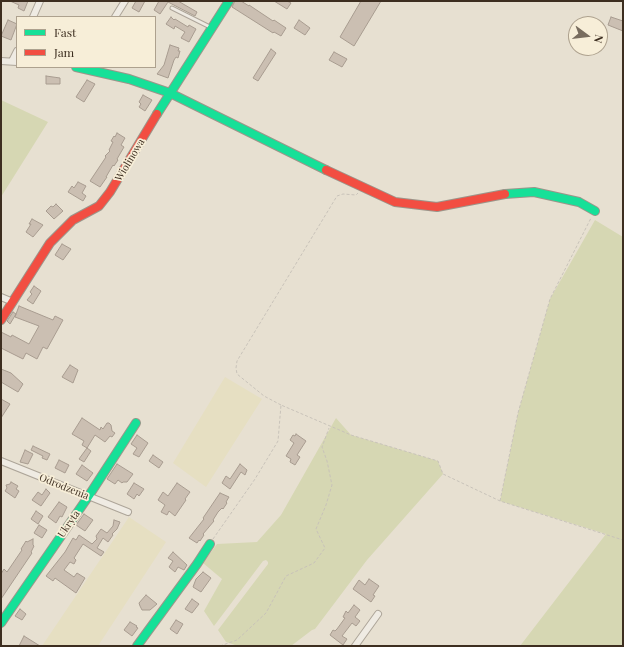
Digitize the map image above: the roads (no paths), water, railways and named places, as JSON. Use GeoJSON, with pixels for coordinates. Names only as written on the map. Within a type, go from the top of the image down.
{"type":"FeatureCollection","features":[{"type":"Feature","properties":{"kind":"street"},"geometry":{"type":"LineString","coordinates":[[33,16],[40,1]]}},
{"type":"Feature","properties":{"kind":"street"},"geometry":{"type":"LineString","coordinates":[[116,16],[125,1]]}},
{"type":"Feature","properties":{"kind":"street","name":"Wiolinowa"},"geometry":{"type":"LineString","coordinates":[[1,320],[50,243],[73,220],[98,206],[106,198],[119,179],[170,93],[229,1]]}},
{"type":"Feature","properties":{"kind":"street"},"geometry":{"type":"LineString","coordinates":[[1,61],[15,62]]}},
{"type":"Feature","properties":{"kind":"street"},"geometry":{"type":"LineString","coordinates":[[86,68],[134,80],[170,93],[395,202],[428,206],[445,205],[505,194],[534,192],[579,202],[595,211]]}},
{"type":"Feature","properties":{"kind":"street"},"geometry":{"type":"LineString","coordinates":[[1,297],[13,302]]}},
{"type":"Feature","properties":{"kind":"street","name":"Ukryta"},"geometry":{"type":"LineString","coordinates":[[1,623],[136,423]]}},
{"type":"Feature","properties":{"kind":"street","name":"Odrodzenia"},"geometry":{"type":"LineString","coordinates":[[1,461],[128,512]]}},
{"type":"Feature","properties":{"kind":"street"},"geometry":{"type":"LineString","coordinates":[[137,646],[210,544]]}},
{"type":"Feature","properties":{"kind":"street"},"geometry":{"type":"LineString","coordinates":[[355,646],[378,614]]}},
{"type":"Feature","properties":{"kind":"lane"},"geometry":{"type":"LineString","coordinates":[[172,8],[212,28]]}}]}
